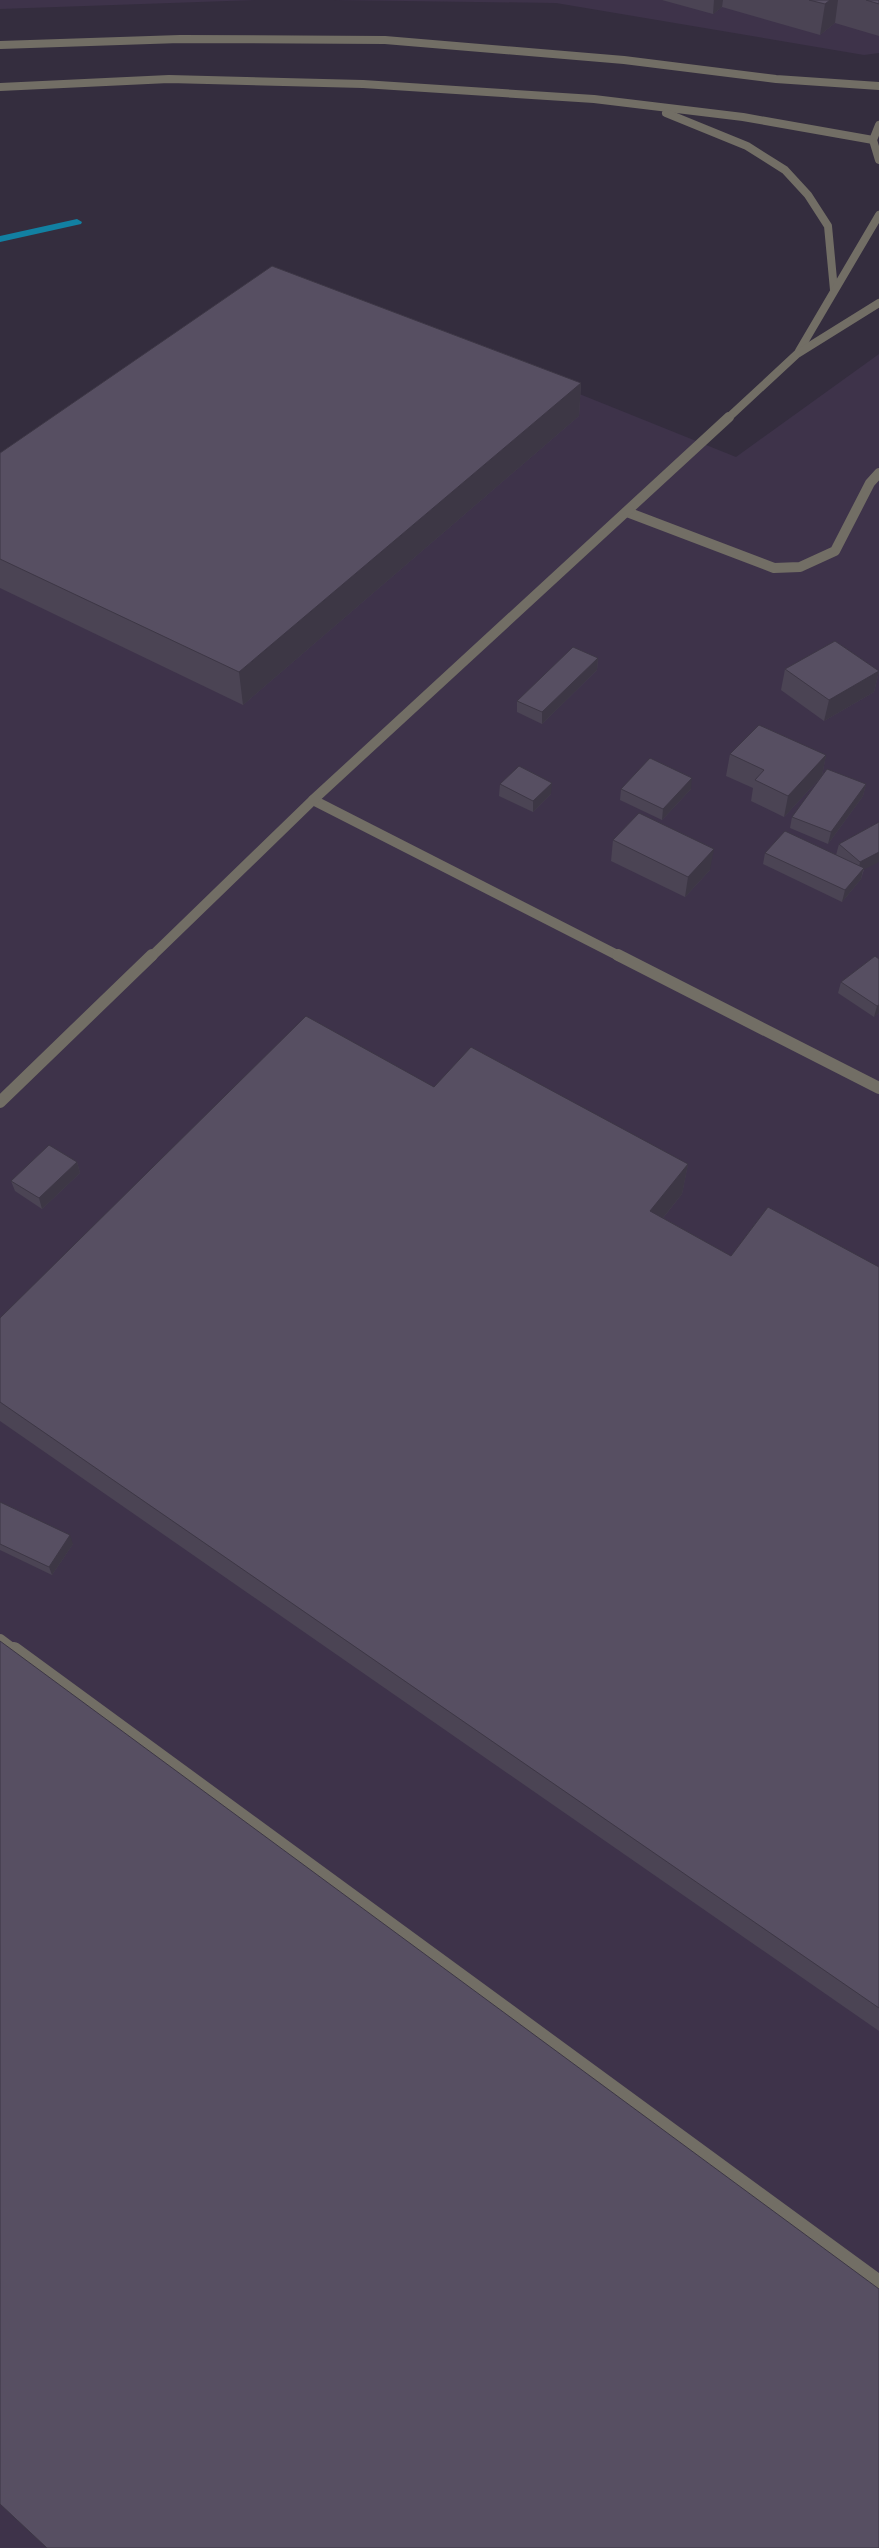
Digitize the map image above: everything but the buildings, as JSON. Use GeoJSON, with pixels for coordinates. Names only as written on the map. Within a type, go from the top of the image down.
{"type":"FeatureCollection","features":[{"type":"Feature","properties":{"kind":"street"},"geometry":{"type":"LineString","coordinates":[[0,45],[180,39],[385,40],[624,60],[776,79],[879,86]]}},
{"type":"Feature","properties":{"kind":"street"},"geometry":{"type":"LineString","coordinates":[[0,87],[169,79],[363,84],[594,99],[743,117],[873,140]]}},
{"type":"Feature","properties":{"kind":"street"},"geometry":{"type":"LineString","coordinates":[[647,106],[747,146],[785,170],[808,195],[828,226],[834,290]]}},
{"type":"Feature","properties":{"kind":"street"},"geometry":{"type":"LineString","coordinates":[[879,125],[873,140],[879,160]]}},
{"type":"Feature","properties":{"kind":"street"},"geometry":{"type":"LineString","coordinates":[[798,354],[879,215]]}},
{"type":"Feature","properties":{"kind":"street"},"geometry":{"type":"LineString","coordinates":[[0,1102],[313,800],[798,354],[879,303]]}},
{"type":"Feature","properties":{"kind":"street"},"geometry":{"type":"LineString","coordinates":[[627,512],[774,568],[800,567],[835,551],[870,482],[879,473]]}},
{"type":"Feature","properties":{"kind":"street"},"geometry":{"type":"LineString","coordinates":[[313,800],[879,1088]]}},
{"type":"Feature","properties":{"kind":"street"},"geometry":{"type":"LineString","coordinates":[[0,1640],[879,2283]]}},
{"type":"Feature","properties":{"kind":"shaded area"},"geometry":{"type":"Polygon","coordinates":[[[0,0],[257,0],[0,9],[0,0]]]}},
{"type":"Feature","properties":{"kind":"shaded area"},"geometry":{"type":"Polygon","coordinates":[[[333,0],[879,0],[879,53],[864,55],[556,3],[333,0]]]}},
{"type":"Feature","properties":{"kind":"shaded area"},"geometry":{"type":"Polygon","coordinates":[[[281,274],[736,457],[879,354],[879,2548],[0,2548],[0,462],[281,274]]]}},
{"type":"Feature","properties":{"kind":"waterway"},"geometry":{"type":"LineString","coordinates":[[0,239],[77,222]]}}]}
